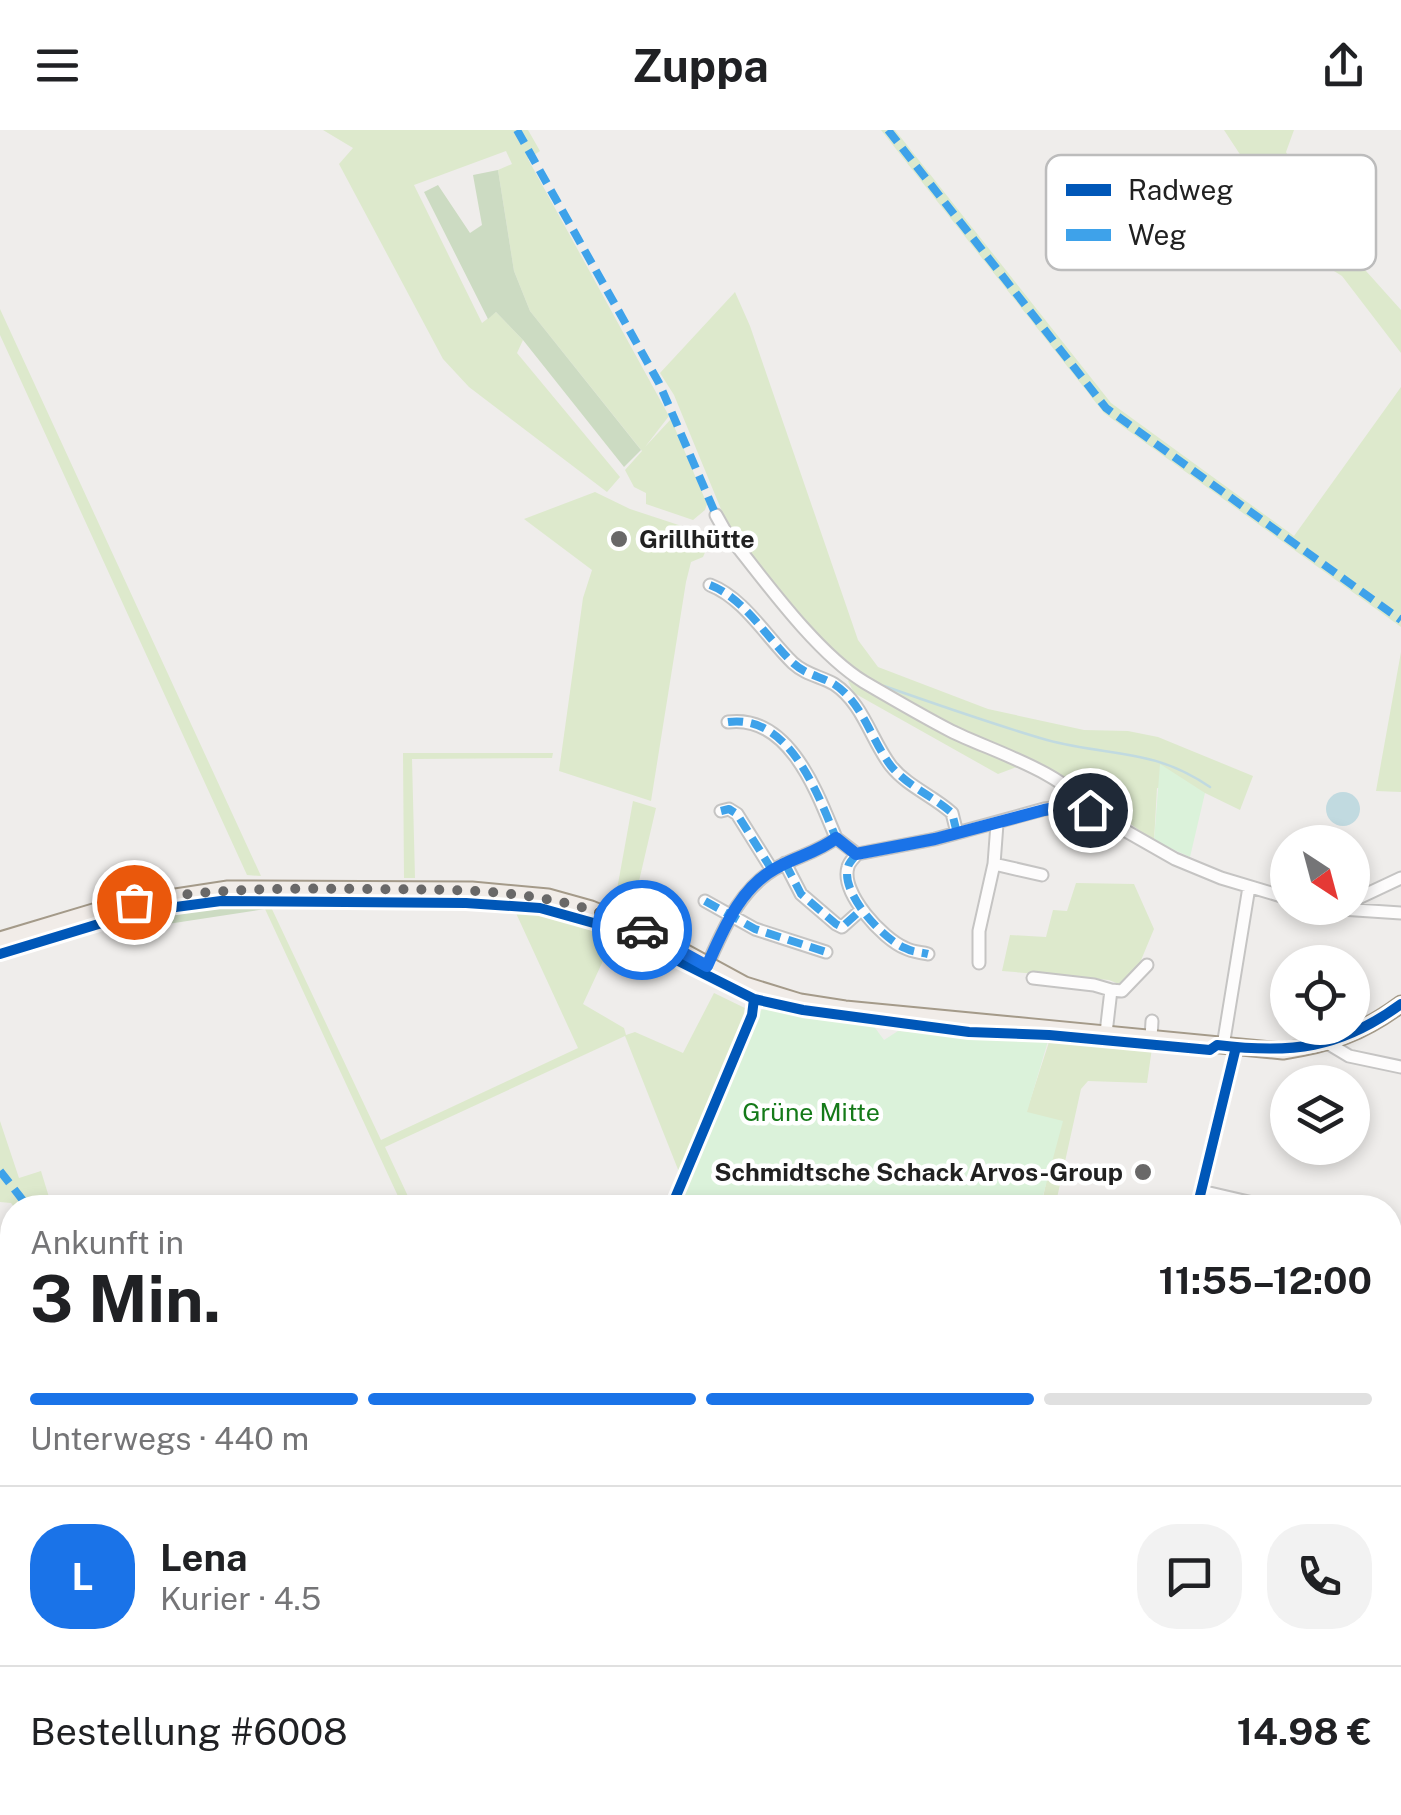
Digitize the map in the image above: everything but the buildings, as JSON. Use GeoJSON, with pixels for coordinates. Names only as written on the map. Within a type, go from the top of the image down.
{"type":"FeatureCollection","features":[{"type":"Feature","properties":{"kind":"main road"},"geometry":{"type":"LineString","coordinates":[[0,940],[110,906],[210,891],[472,890],[548,897],[628,923],[744,985],[800,1002],[1283,1051],[1322,1045]]}},
{"type":"Feature","properties":{"kind":"main road"},"geometry":{"type":"LineString","coordinates":[[1370,1024],[1401,1004]]}},
{"type":"Feature","properties":{"kind":"street"},"geometry":{"type":"LineString","coordinates":[[716,515],[724,531],[817,643],[862,681],[950,730],[1042,773],[1081,798],[1090,810],[1175,859],[1270,893]]}},
{"type":"Feature","properties":{"kind":"street"},"geometry":{"type":"LineString","coordinates":[[710,585],[727,592],[809,676],[834,684],[858,709],[890,764],[906,781],[952,812],[956,833]]}},
{"type":"Feature","properties":{"kind":"street"},"geometry":{"type":"LineString","coordinates":[[728,722],[748,720],[758,724],[798,759],[836,838],[856,854]]}},
{"type":"Feature","properties":{"kind":"street"},"geometry":{"type":"LineString","coordinates":[[928,954],[907,950],[896,943],[861,910],[847,868],[856,854],[1060,807],[1090,810]]}},
{"type":"Feature","properties":{"kind":"street"},"geometry":{"type":"LineString","coordinates":[[720,811],[729,809],[737,814],[772,870]]}},
{"type":"Feature","properties":{"kind":"street"},"geometry":{"type":"LineString","coordinates":[[979,964],[980,931],[994,864],[997,824]]}},
{"type":"Feature","properties":{"kind":"street"},"geometry":{"type":"LineString","coordinates":[[707,966],[740,900],[772,870],[827,846],[836,838]]}},
{"type":"Feature","properties":{"kind":"street"},"geometry":{"type":"LineString","coordinates":[[785,864],[802,894],[836,924],[842,927],[861,910]]}},
{"type":"Feature","properties":{"kind":"street"},"geometry":{"type":"LineString","coordinates":[[994,864],[1042,875]]}},
{"type":"Feature","properties":{"kind":"street"},"geometry":{"type":"LineString","coordinates":[[1370,893],[1401,878]]}},
{"type":"Feature","properties":{"kind":"street"},"geometry":{"type":"LineString","coordinates":[[1199,1195],[1229,1046],[1249,887]]}},
{"type":"Feature","properties":{"kind":"street"},"geometry":{"type":"LineString","coordinates":[[705,901],[730,917],[795,944],[826,952]]}},
{"type":"Feature","properties":{"kind":"street"},"geometry":{"type":"LineString","coordinates":[[1370,911],[1401,913]]}},
{"type":"Feature","properties":{"kind":"street"},"geometry":{"type":"LineString","coordinates":[[1032,978],[1122,991],[1147,965]]}},
{"type":"Feature","properties":{"kind":"street"},"geometry":{"type":"LineString","coordinates":[[1106,1033],[1111,990]]}},
{"type":"Feature","properties":{"kind":"street"},"geometry":{"type":"LineString","coordinates":[[1151,1038],[1152,1020]]}},
{"type":"Feature","properties":{"kind":"street"},"geometry":{"type":"LineString","coordinates":[[1331,1045],[1350,1056],[1401,1067]]}},
{"type":"Feature","properties":{"kind":"street"},"geometry":{"type":"LineString","coordinates":[[1200,1192],[1214,1195]]}},
{"type":"Feature","properties":{"kind":"green space"},"geometry":{"type":"Polygon","coordinates":[[[323,130],[528,130],[540,151],[528,159],[669,416],[645,447],[671,419],[707,504],[705,510],[693,520],[646,504],[646,493],[634,487],[625,470],[642,451],[530,311],[514,271],[498,170],[512,164],[506,151],[414,185],[482,323],[496,312],[523,340],[517,353],[620,477],[607,492],[469,387],[443,359],[339,164],[353,148],[323,130]]]}},
{"type":"Feature","properties":{"kind":"green space"},"geometry":{"type":"Polygon","coordinates":[[[881,130],[895,130],[1111,403],[1294,536],[1401,387],[1401,627],[1104,413],[881,130]]]}},
{"type":"Feature","properties":{"kind":"green space"},"geometry":{"type":"Polygon","coordinates":[[[1224,130],[1294,130],[1288,155],[1240,155],[1224,130]]]}},
{"type":"Feature","properties":{"kind":"green space"},"geometry":{"type":"Polygon","coordinates":[[[498,170],[514,271],[530,311],[641,450],[624,467],[523,340],[496,312],[488,319],[424,192],[438,185],[470,233],[482,225],[473,175],[498,170]]]}},
{"type":"Feature","properties":{"kind":"green space"},"geometry":{"type":"Polygon","coordinates":[[[1332,270],[1365,270],[1401,310],[1401,353],[1342,276],[1332,270]]]}},
{"type":"Feature","properties":{"kind":"green space"},"geometry":{"type":"Polygon","coordinates":[[[735,292],[858,640],[878,667],[988,709],[1084,730],[1128,731],[1158,737],[1253,776],[1240,810],[1205,793],[1157,788],[1154,841],[1087,792],[1027,763],[998,774],[854,693],[848,681],[858,671],[831,650],[730,531],[674,395],[660,373],[735,292]]]}},
{"type":"Feature","properties":{"kind":"green space"},"geometry":{"type":"Polygon","coordinates":[[[0,309],[261,876],[247,875],[0,335],[0,309]]]}},
{"type":"Feature","properties":{"kind":"green space"},"geometry":{"type":"Polygon","coordinates":[[[595,492],[630,509],[712,536],[703,557],[691,562],[686,582],[651,801],[559,771],[583,598],[592,570],[524,519],[595,492]]]}},
{"type":"Feature","properties":{"kind":"green space"},"geometry":{"type":"Polygon","coordinates":[[[1401,652],[1401,792],[1376,791],[1401,652]]]}},
{"type":"Feature","properties":{"kind":"green space"},"geometry":{"type":"Polygon","coordinates":[[[403,753],[553,753],[552,758],[412,759],[415,878],[404,878],[403,753]]]}},
{"type":"Feature","properties":{"kind":"green space"},"geometry":{"type":"Polygon","coordinates":[[[1160,764],[1205,793],[1190,857],[1154,841],[1160,764]]]}},
{"type":"Feature","properties":{"kind":"green space"},"geometry":{"type":"Polygon","coordinates":[[[633,801],[656,808],[633,907],[614,906],[633,801]]]}},
{"type":"Feature","properties":{"kind":"green space"},"geometry":{"type":"Polygon","coordinates":[[[1076,883],[1134,884],[1154,929],[1139,965],[1121,985],[1109,980],[1002,971],[1010,935],[1046,937],[1053,910],[1067,911],[1076,883]]]}},
{"type":"Feature","properties":{"kind":"green space"},"geometry":{"type":"Polygon","coordinates":[[[259,904],[265,909],[135,929],[101,927],[151,914],[259,904]]]}},
{"type":"Feature","properties":{"kind":"green space"},"geometry":{"type":"Polygon","coordinates":[[[271,907],[381,1140],[578,1048],[515,911],[550,914],[615,935],[583,1004],[624,1028],[626,1035],[635,1032],[683,1053],[714,993],[749,1010],[681,1177],[625,1036],[385,1147],[407,1195],[397,1195],[265,909],[271,907]]]}},
{"type":"Feature","properties":{"kind":"green space","name":"Grüne Mitte"},"geometry":{"type":"Polygon","coordinates":[[[768,1006],[873,1025],[884,1040],[898,1031],[1048,1041],[1027,1112],[1063,1121],[1043,1195],[673,1195],[749,1010],[754,1015],[768,1006]]]}},
{"type":"Feature","properties":{"kind":"green space"},"geometry":{"type":"Polygon","coordinates":[[[1050,1039],[1152,1048],[1147,1083],[1088,1081],[1081,1089],[1058,1195],[1044,1195],[1046,1183],[1026,1113],[1050,1039]]]}},
{"type":"Feature","properties":{"kind":"green space"},"geometry":{"type":"Polygon","coordinates":[[[0,1121],[19,1178],[41,1171],[48,1195],[0,1195],[0,1121]]]}},
{"type":"Feature","properties":{"kind":"water"},"geometry":{"type":"Polygon","coordinates":[[[1336,793],[1350,793],[1359,802],[1359,816],[1350,825],[1336,825],[1327,816],[1327,802],[1336,793]]]}},
{"type":"Feature","properties":{"kind":"waterway"},"geometry":{"type":"LineString","coordinates":[[884,686],[1047,740],[1149,759],[1189,774],[1210,787]]}},
{"type":"Feature","properties":{"kind":"marked path"},"geometry":{"type":"LineString","coordinates":[[517,130],[659,383],[716,515]]}},
{"type":"Feature","properties":{"kind":"marked path"},"geometry":{"type":"LineString","coordinates":[[888,130],[1106,408],[1401,620]]}},
{"type":"Feature","properties":{"kind":"marked path"},"geometry":{"type":"LineString","coordinates":[[710,585],[734,599],[798,667],[844,692],[860,711],[891,766],[952,813],[957,833]]}},
{"type":"Feature","properties":{"kind":"marked path"},"geometry":{"type":"LineString","coordinates":[[728,722],[749,723],[768,730],[784,743],[810,779],[836,838]]}},
{"type":"Feature","properties":{"kind":"marked path"},"geometry":{"type":"LineString","coordinates":[[721,811],[729,809],[737,814],[772,870]]}},
{"type":"Feature","properties":{"kind":"marked path"},"geometry":{"type":"LineString","coordinates":[[857,854],[849,865],[847,878],[865,914],[896,943],[928,954]]}},
{"type":"Feature","properties":{"kind":"marked path"},"geometry":{"type":"LineString","coordinates":[[785,863],[801,894],[836,924],[842,927],[861,910]]}},
{"type":"Feature","properties":{"kind":"marked path"},"geometry":{"type":"LineString","coordinates":[[705,901],[755,929],[826,952]]}},
{"type":"Feature","properties":{"kind":"marked path"},"geometry":{"type":"LineString","coordinates":[[0,1171],[19,1195]]}},
{"type":"Feature","properties":{"kind":"cycle path"},"geometry":{"type":"LineString","coordinates":[[0,954],[138,912],[221,901],[466,903],[540,908],[615,929],[754,999],[803,1010],[969,1032],[1210,1050],[1217,1045],[1292,1048],[1357,1031],[1401,1004]]}},
{"type":"Feature","properties":{"kind":"cycle path"},"geometry":{"type":"LineString","coordinates":[[676,1195],[752,1015],[754,999]]}},
{"type":"Feature","properties":{"kind":"cycle path"},"geometry":{"type":"LineString","coordinates":[[1200,1195],[1236,1047]]}},
{"type":"Feature","properties":{"kind":"way so far"},"geometry":{"type":"LineString","coordinates":[[134,902],[228,889],[472,890],[548,897],[642,930]]}},
{"type":"Feature","properties":{"kind":"place","name":"Grillhütte"},"geometry":{"type":"Point","coordinates":[619,539]}},
{"type":"Feature","properties":{"kind":"place","name":"Schmidtsche Schack Arvos-Group"},"geometry":{"type":"Point","coordinates":[1143,1172]}},
{"type":"Feature","properties":{"kind":"route"},"geometry":{"type":"LineString","coordinates":[[642,930],[707,966],[740,900],[758,881],[776,867],[827,846],[836,838],[856,854],[935,839],[1044,810],[1090,810]]}}]}
